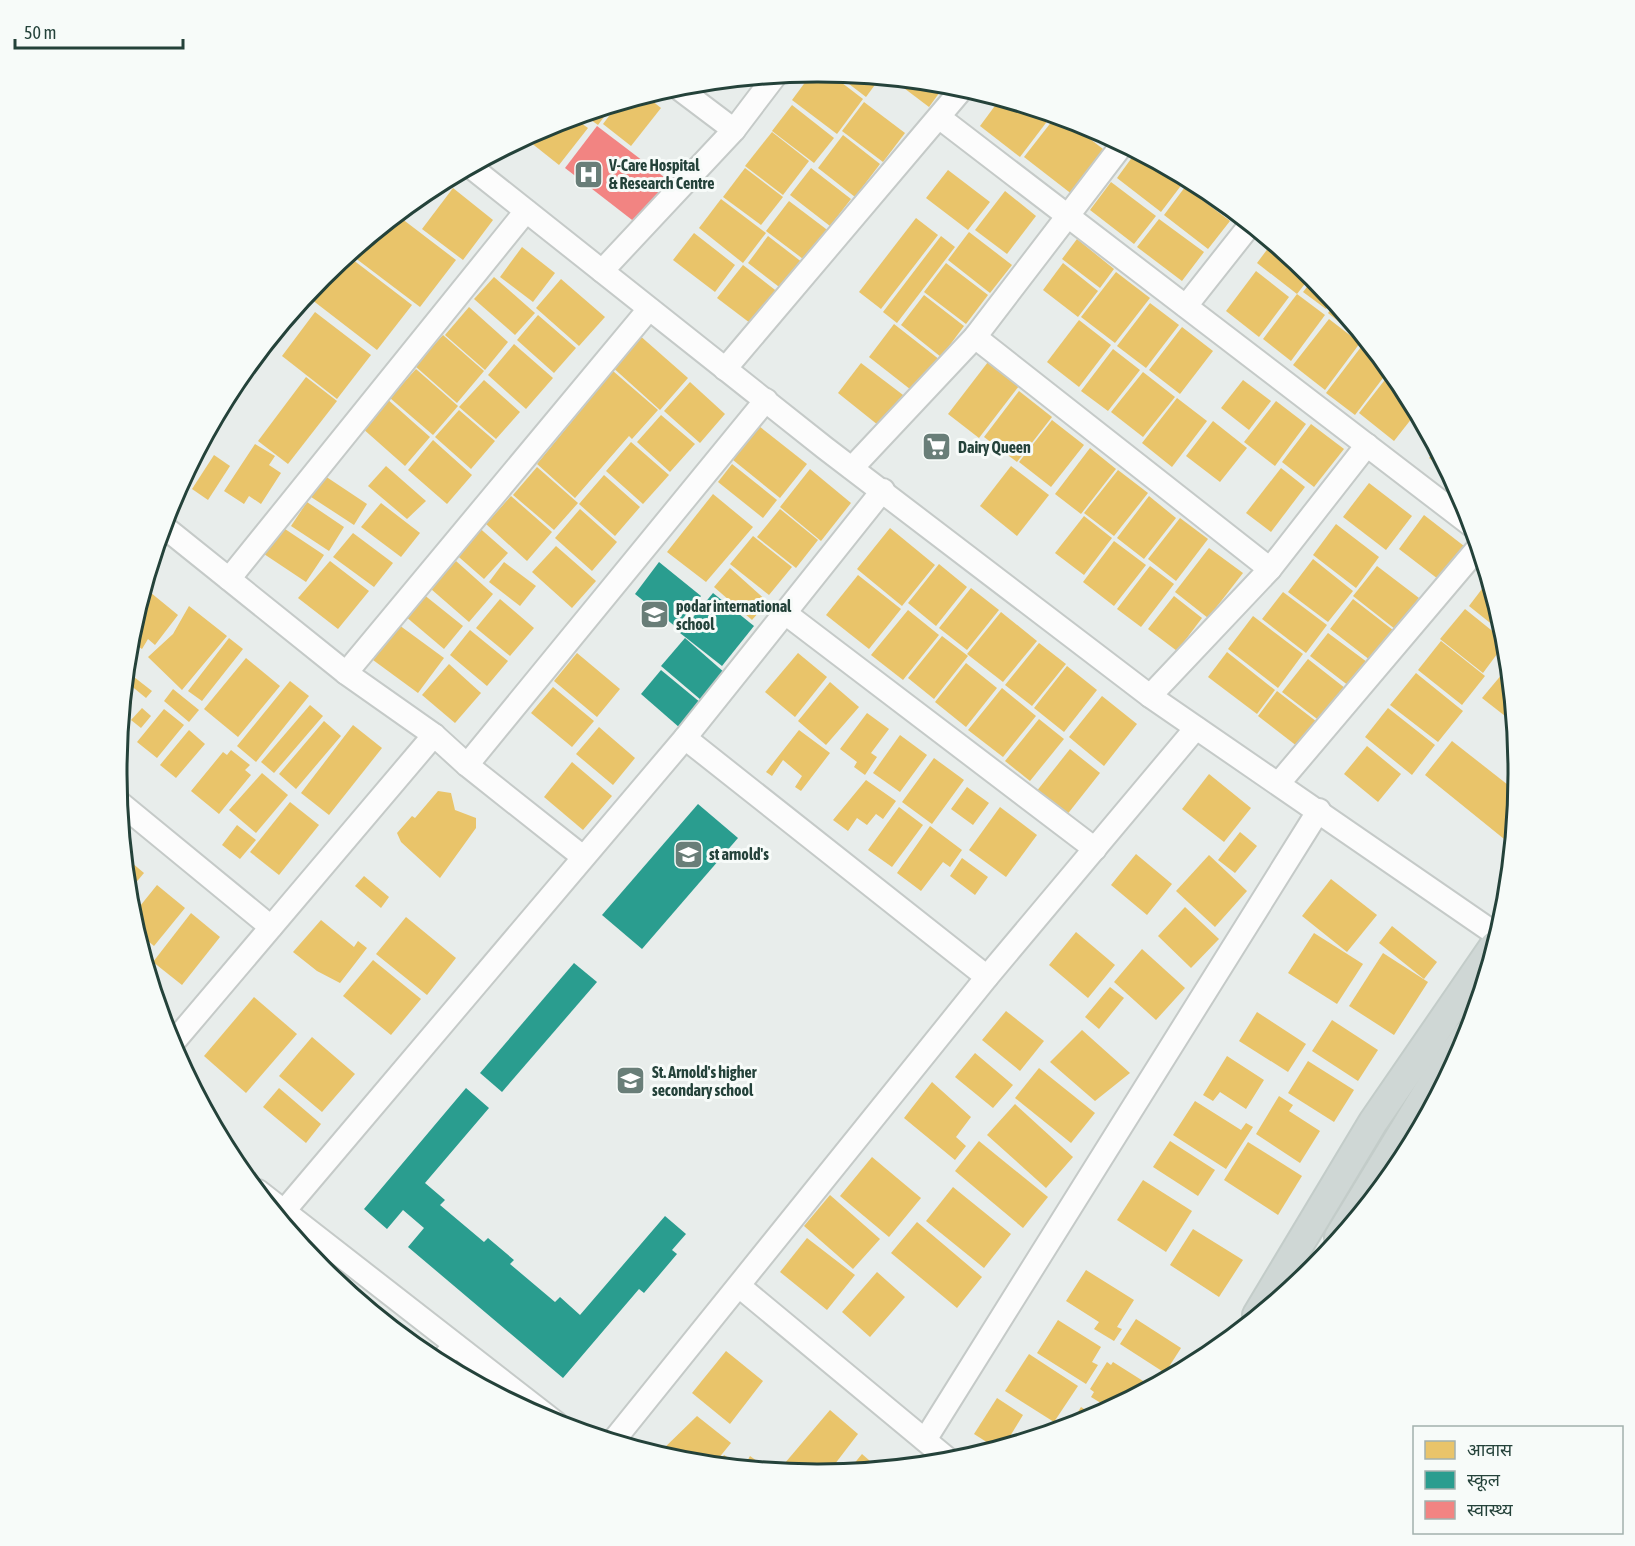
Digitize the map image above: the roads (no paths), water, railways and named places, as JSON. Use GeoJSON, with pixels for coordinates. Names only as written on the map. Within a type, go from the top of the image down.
{"type":"FeatureCollection","features":[{"type":"Feature","properties":{"kind":"main road"},"geometry":{"type":"LineString","coordinates":[[1269,1296],[1373,1122],[1473,988]]}},
{"type":"Feature","properties":{"kind":"main road"},"geometry":{"type":"LineString","coordinates":[[1373,1182],[1439,1072]]}},
{"type":"Feature","properties":{"kind":"street"},"geometry":{"type":"LineString","coordinates":[[602,271],[734,130],[769,84]]}},
{"type":"Feature","properties":{"kind":"street"},"geometry":{"type":"LineString","coordinates":[[688,95],[734,130]]}},
{"type":"Feature","properties":{"kind":"street"},"geometry":{"type":"LineString","coordinates":[[725,369],[956,97]]}},
{"type":"Feature","properties":{"kind":"street"},"geometry":{"type":"LineString","coordinates":[[940,118],[1457,514]]}},
{"type":"Feature","properties":{"kind":"street"},"geometry":{"type":"LineString","coordinates":[[852,468],[975,337],[1117,151]]}},
{"type":"Feature","properties":{"kind":"street"},"geometry":{"type":"LineString","coordinates":[[477,172],[852,468],[1150,696],[1490,930]]}},
{"type":"Feature","properties":{"kind":"street"},"geometry":{"type":"LineString","coordinates":[[229,579],[526,212]]}},
{"type":"Feature","properties":{"kind":"street"},"geometry":{"type":"LineString","coordinates":[[1186,306],[1245,231]]}},
{"type":"Feature","properties":{"kind":"street"},"geometry":{"type":"LineString","coordinates":[[346,673],[649,309]]}},
{"type":"Feature","properties":{"kind":"street"},"geometry":{"type":"LineString","coordinates":[[975,337],[1270,569]]}},
{"type":"Feature","properties":{"kind":"street"},"geometry":{"type":"LineString","coordinates":[[467,765],[766,400]]}},
{"type":"Feature","properties":{"kind":"street"},"geometry":{"type":"LineString","coordinates":[[1150,696],[1270,569],[1367,445]]}},
{"type":"Feature","properties":{"kind":"street"},"geometry":{"type":"LineString","coordinates":[[284,1210],[686,738],[883,490]]}},
{"type":"Feature","properties":{"kind":"street"},"geometry":{"type":"LineString","coordinates":[[171,532],[346,673],[434,735],[467,765],[583,857]]}},
{"type":"Feature","properties":{"kind":"street"},"geometry":{"type":"LineString","coordinates":[[1279,783],[1472,555]]}},
{"type":"Feature","properties":{"kind":"street"},"geometry":{"type":"LineString","coordinates":[[785,613],[1095,849]]}},
{"type":"Feature","properties":{"kind":"street"},"geometry":{"type":"LineString","coordinates":[[619,1434],[987,977],[1197,728]]}},
{"type":"Feature","properties":{"kind":"street"},"geometry":{"type":"LineString","coordinates":[[179,1035],[434,735]]}},
{"type":"Feature","properties":{"kind":"street"},"geometry":{"type":"LineString","coordinates":[[686,738],[987,977]]}},
{"type":"Feature","properties":{"kind":"street"},"geometry":{"type":"LineString","coordinates":[[128,809],[271,927]]}},
{"type":"Feature","properties":{"kind":"street"},"geometry":{"type":"LineString","coordinates":[[926,1440],[1318,810]]}},
{"type":"Feature","properties":{"kind":"street"},"geometry":{"type":"LineString","coordinates":[[300,1230],[447,1354],[484,1377]]}},
{"type":"Feature","properties":{"kind":"street"},"geometry":{"type":"LineString","coordinates":[[739,1286],[940,1452]]}},
{"type":"Feature","properties":{"kind":"place","name":"V-Care Hospital & Research Centre"},"geometry":{"type":"Point","coordinates":[588,174]}},
{"type":"Feature","properties":{"kind":"place","name":"Dairy Queen"},"geometry":{"type":"Point","coordinates":[937,447]}},
{"type":"Feature","properties":{"kind":"place","name":"podar international school"},"geometry":{"type":"Point","coordinates":[655,615]}},
{"type":"Feature","properties":{"kind":"place","name":"st arnold's"},"geometry":{"type":"Point","coordinates":[688,854]}},
{"type":"Feature","properties":{"kind":"place","name":"St. Arnold's higher secondary school"},"geometry":{"type":"Point","coordinates":[631,1081]}}]}
